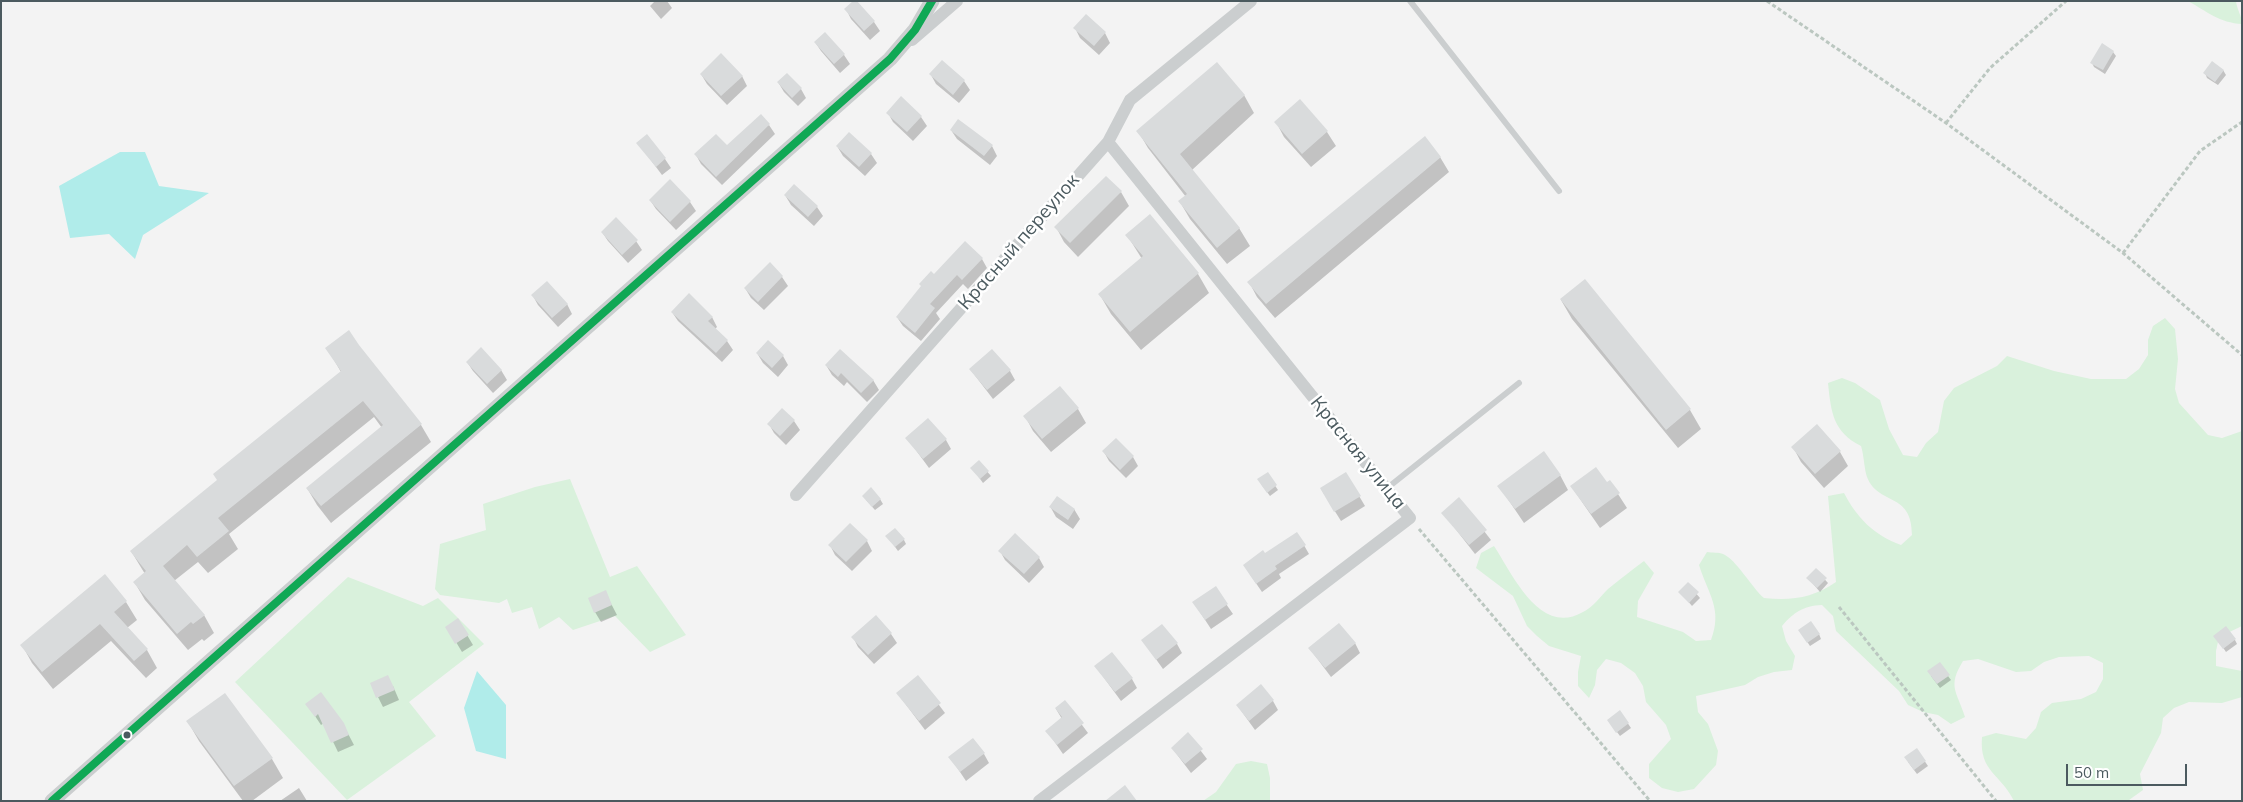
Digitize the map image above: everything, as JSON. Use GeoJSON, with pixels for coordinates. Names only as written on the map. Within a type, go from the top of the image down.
{"type":"FeatureCollection","features":[{"type":"Feature","properties":{"kind":"street"},"geometry":{"type":"LineString","coordinates":[[890,59],[915,30],[932,1]]}},
{"type":"Feature","properties":{"kind":"street"},"geometry":{"type":"LineString","coordinates":[[52,801],[957,1]]}},
{"type":"Feature","properties":{"kind":"street","name":"Красный переулок"},"geometry":{"type":"LineString","coordinates":[[796,495],[1108,142],[1130,100],[1251,1]]}},
{"type":"Feature","properties":{"kind":"street","name":"Красная улица"},"geometry":{"type":"LineString","coordinates":[[1039,801],[1410,518],[1108,142]]}},
{"type":"Feature","properties":{"kind":"lane"},"geometry":{"type":"LineString","coordinates":[[1410,1],[1559,191]]}},
{"type":"Feature","properties":{"kind":"lane"},"geometry":{"type":"LineString","coordinates":[[1386,488],[1519,383]]}},
{"type":"Feature","properties":{"kind":"path"},"geometry":{"type":"LineString","coordinates":[[1768,1],[1946,124],[2123,253],[2242,355]]}},
{"type":"Feature","properties":{"kind":"path"},"geometry":{"type":"LineString","coordinates":[[1946,124],[1990,68],[2066,1]]}},
{"type":"Feature","properties":{"kind":"path"},"geometry":{"type":"LineString","coordinates":[[2123,253],[2200,151],[2242,122]]}},
{"type":"Feature","properties":{"kind":"path"},"geometry":{"type":"LineString","coordinates":[[1410,518],[1450,568],[1650,801]]}},
{"type":"Feature","properties":{"kind":"path"},"geometry":{"type":"LineString","coordinates":[[1840,607],[1996,801]]}},
{"type":"Feature","properties":{"kind":"green space"},"geometry":{"type":"Polygon","coordinates":[[[2188,1],[2236,1],[2242,24],[2220,19],[2188,1]]]}},
{"type":"Feature","properties":{"kind":"green space"},"geometry":{"type":"Polygon","coordinates":[[[2165,318],[2175,329],[2178,359],[2175,389],[2179,403],[2208,435],[2222,438],[2242,431],[2242,626],[2219,637],[2216,651],[2216,666],[2242,671],[2242,697],[2222,703],[2189,702],[2174,708],[2163,718],[2161,733],[2140,774],[2143,790],[2129,800],[2014,801],[2009,792],[1987,766],[1982,749],[1982,737],[1996,733],[2026,739],[2036,728],[2041,712],[2052,703],[2081,699],[2096,692],[2103,679],[2103,663],[2089,656],[2059,657],[2044,662],[2031,671],[2016,672],[1978,659],[1963,661],[1954,683],[1965,717],[1951,724],[1938,715],[1923,712],[1908,705],[1899,691],[1836,631],[1833,616],[1822,605],[1799,611],[1782,626],[1786,641],[1795,656],[1792,670],[1774,672],[1758,677],[1745,685],[1696,696],[1698,712],[1708,724],[1718,751],[1716,765],[1694,789],[1678,792],[1662,788],[1649,778],[1649,764],[1671,739],[1666,725],[1646,702],[1643,686],[1635,673],[1621,663],[1606,659],[1597,670],[1595,685],[1589,698],[1578,686],[1581,656],[1549,646],[1537,636],[1527,626],[1513,596],[1476,568],[1481,553],[1494,546],[1519,586],[1541,610],[1554,616],[1568,618],[1590,607],[1608,589],[1644,561],[1654,573],[1638,601],[1637,617],[1683,632],[1696,641],[1711,640],[1714,629],[1715,610],[1699,565],[1707,552],[1721,553],[1728,557],[1739,567],[1754,588],[1764,598],[1783,599],[1810,595],[1836,582],[1828,496],[1844,493],[1867,525],[1891,541],[1901,545],[1912,535],[1911,521],[1907,511],[1872,486],[1867,477],[1861,446],[1839,428],[1832,412],[1828,383],[1842,378],[1855,383],[1880,400],[1889,429],[1903,455],[1917,457],[1926,443],[1938,432],[1944,401],[1954,388],[1997,366],[2007,356],[2054,371],[2091,379],[2126,379],[2139,369],[2148,355],[2148,340],[2153,326],[2165,318]]]}},
{"type":"Feature","properties":{"kind":"green space"},"geometry":{"type":"Polygon","coordinates":[[[570,479],[610,577],[637,566],[686,635],[650,652],[615,616],[573,630],[559,617],[539,629],[532,607],[512,613],[507,599],[499,603],[440,595],[435,589],[440,544],[486,530],[483,504],[535,487],[570,479]]]}},
{"type":"Feature","properties":{"kind":"green space"},"geometry":{"type":"Polygon","coordinates":[[[348,577],[423,606],[438,598],[484,644],[409,702],[436,736],[347,800],[235,682],[348,577]]]}},
{"type":"Feature","properties":{"kind":"green space"},"geometry":{"type":"Polygon","coordinates":[[[1251,761],[1267,764],[1270,778],[1270,801],[1203,801],[1216,792],[1236,764],[1251,761]]]}},
{"type":"Feature","properties":{"kind":"water"},"geometry":{"type":"Polygon","coordinates":[[[120,152],[145,152],[159,186],[209,193],[143,235],[135,259],[109,234],[70,238],[59,186],[120,152]]]}},
{"type":"Feature","properties":{"kind":"water"},"geometry":{"type":"Polygon","coordinates":[[[477,671],[506,705],[506,759],[476,751],[464,708],[477,671]]]}},
{"type":"Feature","properties":{"kind":"building"},"geometry":{"type":"Polygon","coordinates":[[[853,1],[857,1],[875,21],[864,31],[844,9],[853,1]]]}},
{"type":"Feature","properties":{"kind":"building"},"geometry":{"type":"Polygon","coordinates":[[[1086,14],[1106,32],[1094,46],[1073,28],[1086,14]]]}},
{"type":"Feature","properties":{"kind":"building"},"geometry":{"type":"Polygon","coordinates":[[[825,32],[845,54],[834,64],[814,42],[825,32]]]}},
{"type":"Feature","properties":{"kind":"building"},"geometry":{"type":"Polygon","coordinates":[[[2102,43],[2114,51],[2103,70],[2090,63],[2102,43]]]}},
{"type":"Feature","properties":{"kind":"building"},"geometry":{"type":"Polygon","coordinates":[[[721,53],[743,76],[721,96],[700,74],[721,53]]]}},
{"type":"Feature","properties":{"kind":"building"},"geometry":{"type":"Polygon","coordinates":[[[942,60],[965,80],[953,95],[929,74],[942,60]]]}},
{"type":"Feature","properties":{"kind":"building"},"geometry":{"type":"Polygon","coordinates":[[[2212,61],[2224,70],[2215,82],[2203,73],[2212,61]]]}},
{"type":"Feature","properties":{"kind":"building"},"geometry":{"type":"Polygon","coordinates":[[[1217,62],[1245,95],[1180,154],[1240,228],[1217,248],[1178,201],[1187,194],[1136,131],[1217,62]]]}},
{"type":"Feature","properties":{"kind":"building"},"geometry":{"type":"Polygon","coordinates":[[[787,73],[802,88],[792,98],[777,82],[787,73]]]}},
{"type":"Feature","properties":{"kind":"building"},"geometry":{"type":"Polygon","coordinates":[[[901,96],[922,116],[907,132],[886,113],[901,96]]]}},
{"type":"Feature","properties":{"kind":"building"},"geometry":{"type":"Polygon","coordinates":[[[1300,99],[1328,131],[1302,154],[1274,122],[1300,99]]]}},
{"type":"Feature","properties":{"kind":"building"},"geometry":{"type":"Polygon","coordinates":[[[761,114],[770,124],[716,177],[694,154],[716,134],[727,145],[761,114]]]}},
{"type":"Feature","properties":{"kind":"building"},"geometry":{"type":"Polygon","coordinates":[[[958,119],[993,145],[984,156],[950,130],[958,119]]]}},
{"type":"Feature","properties":{"kind":"building"},"geometry":{"type":"Polygon","coordinates":[[[849,132],[872,153],[859,167],[836,146],[849,132]]]}},
{"type":"Feature","properties":{"kind":"building"},"geometry":{"type":"Polygon","coordinates":[[[647,134],[666,158],[656,167],[636,143],[647,134]]]}},
{"type":"Feature","properties":{"kind":"building"},"geometry":{"type":"Polygon","coordinates":[[[1425,136],[1441,157],[1266,304],[1247,282],[1425,136]]]}},
{"type":"Feature","properties":{"kind":"building"},"geometry":{"type":"Polygon","coordinates":[[[1106,176],[1122,191],[1070,243],[1054,227],[1106,176]]]}},
{"type":"Feature","properties":{"kind":"building"},"geometry":{"type":"Polygon","coordinates":[[[670,179],[691,201],[670,222],[649,200],[670,179]]]}},
{"type":"Feature","properties":{"kind":"building"},"geometry":{"type":"Polygon","coordinates":[[[794,184],[818,206],[808,217],[784,195],[794,184]]]}},
{"type":"Feature","properties":{"kind":"building"},"geometry":{"type":"Polygon","coordinates":[[[1150,214],[1199,273],[1130,332],[1098,294],[1143,256],[1125,235],[1150,214]]]}},
{"type":"Feature","properties":{"kind":"building"},"geometry":{"type":"Polygon","coordinates":[[[616,217],[638,240],[622,255],[601,232],[616,217]]]}},
{"type":"Feature","properties":{"kind":"building"},"geometry":{"type":"Polygon","coordinates":[[[965,241],[983,258],[962,280],[957,275],[930,304],[935,308],[915,333],[896,317],[921,286],[919,284],[931,271],[934,274],[965,241]]]}},
{"type":"Feature","properties":{"kind":"building"},"geometry":{"type":"Polygon","coordinates":[[[770,262],[783,276],[758,302],[744,288],[770,262]]]}},
{"type":"Feature","properties":{"kind":"building"},"geometry":{"type":"Polygon","coordinates":[[[1585,279],[1691,409],[1666,430],[1560,299],[1585,279]]]}},
{"type":"Feature","properties":{"kind":"building"},"geometry":{"type":"Polygon","coordinates":[[[547,281],[568,304],[552,318],[531,295],[547,281]]]}},
{"type":"Feature","properties":{"kind":"building"},"geometry":{"type":"Polygon","coordinates":[[[689,293],[713,317],[708,321],[728,340],[716,353],[671,312],[689,293]]]}},
{"type":"Feature","properties":{"kind":"building"},"geometry":{"type":"Polygon","coordinates":[[[349,330],[422,424],[321,506],[306,488],[383,425],[363,401],[218,518],[229,531],[197,557],[187,545],[163,566],[205,615],[193,624],[191,622],[177,634],[133,582],[146,571],[130,551],[217,480],[213,474],[341,371],[325,348],[349,330]]]}},
{"type":"Feature","properties":{"kind":"building"},"geometry":{"type":"Polygon","coordinates":[[[768,340],[784,355],[772,368],[756,353],[768,340]]]}},
{"type":"Feature","properties":{"kind":"building"},"geometry":{"type":"Polygon","coordinates":[[[481,347],[502,370],[487,384],[466,362],[481,347]]]}},
{"type":"Feature","properties":{"kind":"building"},"geometry":{"type":"Polygon","coordinates":[[[840,349],[874,380],[861,393],[841,373],[838,377],[825,365],[840,349]]]}},
{"type":"Feature","properties":{"kind":"building"},"geometry":{"type":"Polygon","coordinates":[[[992,349],[1011,370],[987,390],[969,369],[992,349]]]}},
{"type":"Feature","properties":{"kind":"building"},"geometry":{"type":"Polygon","coordinates":[[[1060,386],[1079,408],[1042,439],[1023,416],[1060,386]]]}},
{"type":"Feature","properties":{"kind":"building"},"geometry":{"type":"Polygon","coordinates":[[[782,408],[795,420],[780,436],[767,424],[782,408]]]}},
{"type":"Feature","properties":{"kind":"building"},"geometry":{"type":"Polygon","coordinates":[[[928,418],[947,439],[923,459],[905,438],[928,418]]]}},
{"type":"Feature","properties":{"kind":"building"},"geometry":{"type":"Polygon","coordinates":[[[1817,424],[1841,451],[1815,474],[1791,447],[1817,424]]]}},
{"type":"Feature","properties":{"kind":"building"},"geometry":{"type":"Polygon","coordinates":[[[1116,438],[1134,456],[1120,470],[1102,451],[1116,438]]]}},
{"type":"Feature","properties":{"kind":"building"},"geometry":{"type":"Polygon","coordinates":[[[1544,451],[1561,475],[1515,509],[1497,486],[1544,451]]]}},
{"type":"Feature","properties":{"kind":"building"},"geometry":{"type":"Polygon","coordinates":[[[979,460],[989,471],[980,479],[970,468],[979,460]]]}},
{"type":"Feature","properties":{"kind":"building"},"geometry":{"type":"Polygon","coordinates":[[[1596,467],[1607,482],[1610,480],[1620,493],[1591,514],[1570,486],[1596,467]]]}},
{"type":"Feature","properties":{"kind":"building"},"geometry":{"type":"Polygon","coordinates":[[[1268,472],[1277,485],[1267,493],[1257,479],[1268,472]]]}},
{"type":"Feature","properties":{"kind":"building"},"geometry":{"type":"Polygon","coordinates":[[[1346,472],[1361,496],[1334,512],[1320,488],[1346,472]]]}},
{"type":"Feature","properties":{"kind":"building"},"geometry":{"type":"Polygon","coordinates":[[[871,487],[881,499],[872,507],[862,496],[871,487]]]}},
{"type":"Feature","properties":{"kind":"building"},"geometry":{"type":"Polygon","coordinates":[[[1057,496],[1075,509],[1068,520],[1049,507],[1057,496]]]}},
{"type":"Feature","properties":{"kind":"building"},"geometry":{"type":"Polygon","coordinates":[[[1459,497],[1487,530],[1469,545],[1441,513],[1459,497]]]}},
{"type":"Feature","properties":{"kind":"building"},"geometry":{"type":"Polygon","coordinates":[[[850,523],[868,540],[846,562],[828,545],[850,523]]]}},
{"type":"Feature","properties":{"kind":"building"},"geometry":{"type":"Polygon","coordinates":[[[895,528],[905,539],[895,547],[885,536],[895,528]]]}},
{"type":"Feature","properties":{"kind":"building"},"geometry":{"type":"Polygon","coordinates":[[[1297,532],[1306,545],[1275,566],[1277,569],[1256,584],[1243,565],[1263,550],[1265,553],[1297,532]]]}},
{"type":"Feature","properties":{"kind":"building"},"geometry":{"type":"Polygon","coordinates":[[[1015,533],[1040,557],[1024,574],[998,551],[1015,533]]]}},
{"type":"Feature","properties":{"kind":"building"},"geometry":{"type":"Polygon","coordinates":[[[1816,568],[1827,578],[1817,588],[1806,578],[1816,568]]]}},
{"type":"Feature","properties":{"kind":"building"},"geometry":{"type":"Polygon","coordinates":[[[105,574],[127,601],[114,612],[148,649],[134,661],[100,624],[42,672],[20,645],[105,574]]]}},
{"type":"Feature","properties":{"kind":"building"},"geometry":{"type":"Polygon","coordinates":[[[1688,582],[1699,592],[1689,603],[1678,592],[1688,582]]]}},
{"type":"Feature","properties":{"kind":"building"},"geometry":{"type":"Polygon","coordinates":[[[1216,586],[1228,604],[1205,620],[1192,602],[1216,586]]]}},
{"type":"Feature","properties":{"kind":"building"},"geometry":{"type":"Polygon","coordinates":[[[606,590],[612,605],[594,613],[588,598],[606,590]]]}},
{"type":"Feature","properties":{"kind":"building"},"geometry":{"type":"Polygon","coordinates":[[[876,615],[892,633],[868,655],[851,637],[876,615]]]}},
{"type":"Feature","properties":{"kind":"building"},"geometry":{"type":"Polygon","coordinates":[[[458,618],[469,635],[455,644],[445,627],[458,618]]]}},
{"type":"Feature","properties":{"kind":"building"},"geometry":{"type":"Polygon","coordinates":[[[1811,621],[1820,634],[1807,643],[1798,630],[1811,621]]]}},
{"type":"Feature","properties":{"kind":"building"},"geometry":{"type":"Polygon","coordinates":[[[1339,623],[1356,643],[1325,668],[1308,648],[1339,623]]]}},
{"type":"Feature","properties":{"kind":"building"},"geometry":{"type":"Polygon","coordinates":[[[1162,624],[1178,643],[1156,660],[1141,640],[1162,624]]]}},
{"type":"Feature","properties":{"kind":"building"},"geometry":{"type":"Polygon","coordinates":[[[2226,626],[2236,639],[2223,649],[2213,636],[2226,626]]]}},
{"type":"Feature","properties":{"kind":"building"},"geometry":{"type":"Polygon","coordinates":[[[1112,652],[1133,678],[1115,692],[1094,666],[1112,652]]]}},
{"type":"Feature","properties":{"kind":"building"},"geometry":{"type":"Polygon","coordinates":[[[1940,662],[1950,675],[1937,684],[1927,671],[1940,662]]]}},
{"type":"Feature","properties":{"kind":"building"},"geometry":{"type":"Polygon","coordinates":[[[388,675],[395,690],[376,698],[370,683],[388,675]]]}},
{"type":"Feature","properties":{"kind":"building"},"geometry":{"type":"Polygon","coordinates":[[[918,675],[941,703],[919,721],[896,693],[918,675]]]}},
{"type":"Feature","properties":{"kind":"building"},"geometry":{"type":"Polygon","coordinates":[[[1261,684],[1274,700],[1249,721],[1236,705],[1261,684]]]}},
{"type":"Feature","properties":{"kind":"building"},"geometry":{"type":"Polygon","coordinates":[[[321,692],[344,723],[349,735],[331,743],[318,714],[315,717],[305,704],[321,692]]]}},
{"type":"Feature","properties":{"kind":"building"},"geometry":{"type":"Polygon","coordinates":[[[225,693],[273,758],[234,786],[186,721],[225,693]]]}},
{"type":"Feature","properties":{"kind":"building"},"geometry":{"type":"Polygon","coordinates":[[[1065,700],[1084,723],[1057,745],[1045,731],[1062,717],[1055,708],[1065,700]]]}},
{"type":"Feature","properties":{"kind":"building"},"geometry":{"type":"Polygon","coordinates":[[[1620,710],[1629,723],[1616,733],[1607,720],[1620,710]]]}},
{"type":"Feature","properties":{"kind":"building"},"geometry":{"type":"Polygon","coordinates":[[[1188,732],[1203,749],[1185,764],[1171,748],[1188,732]]]}},
{"type":"Feature","properties":{"kind":"building"},"geometry":{"type":"Polygon","coordinates":[[[973,738],[985,753],[960,772],[948,757],[973,738]]]}},
{"type":"Feature","properties":{"kind":"building"},"geometry":{"type":"Polygon","coordinates":[[[1917,748],[1926,761],[1914,770],[1904,757],[1917,748]]]}},
{"type":"Feature","properties":{"kind":"building"},"geometry":{"type":"Polygon","coordinates":[[[1125,785],[1137,801],[1105,801],[1125,785]]]}},
{"type":"Feature","properties":{"kind":"transit line"},"geometry":{"type":"LineString","coordinates":[[52,801],[890,59],[915,30],[932,1]]}}]}
